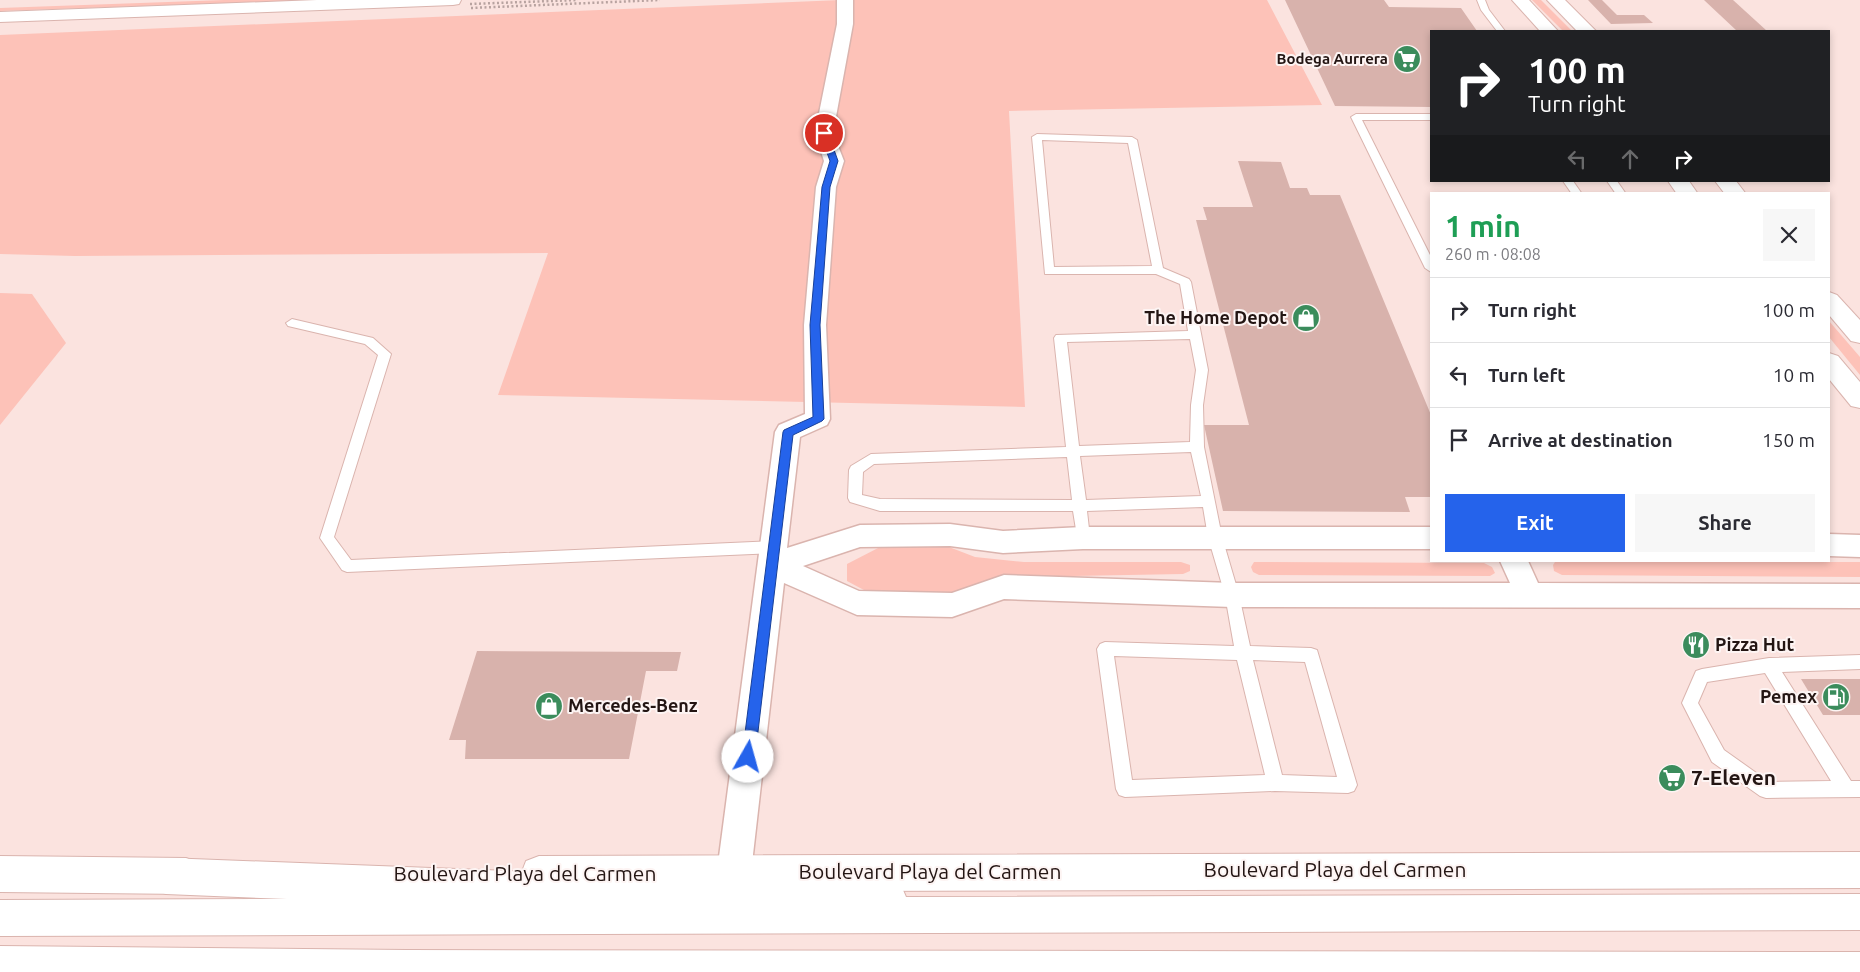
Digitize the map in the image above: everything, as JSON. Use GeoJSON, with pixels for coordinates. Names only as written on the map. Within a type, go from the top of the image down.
{"type":"FeatureCollection","features":[{"type":"Feature","properties":{"kind":"main road"},"geometry":{"type":"LineString","coordinates":[[0,2],[75,0]]}},
{"type":"Feature","properties":{"kind":"main road"},"geometry":{"type":"LineString","coordinates":[[0,17],[453,0]]}},
{"type":"Feature","properties":{"kind":"main road"},"geometry":{"type":"LineString","coordinates":[[1520,0],[1548,30]]}},
{"type":"Feature","properties":{"kind":"main road"},"geometry":{"type":"LineString","coordinates":[[1555,0],[1586,30]]}},
{"type":"Feature","properties":{"kind":"main road"},"geometry":{"type":"LineString","coordinates":[[1679,182],[1686,192]]}},
{"type":"Feature","properties":{"kind":"main road"},"geometry":{"type":"LineString","coordinates":[[1726,182],[1734,192]]}},
{"type":"Feature","properties":{"kind":"main road"},"geometry":{"type":"LineString","coordinates":[[1830,301],[1860,335]]}},
{"type":"Feature","properties":{"kind":"main road"},"geometry":{"type":"LineString","coordinates":[[1830,363],[1860,399]]}},
{"type":"Feature","properties":{"kind":"main road","name":"Boulevard Playa del Carmen"},"geometry":{"type":"LineString","coordinates":[[0,874],[166,876],[734,872],[1860,870]]}},
{"type":"Feature","properties":{"kind":"main road"},"geometry":{"type":"LineString","coordinates":[[166,876],[670,895],[851,896],[968,916]]}},
{"type":"Feature","properties":{"kind":"main road"},"geometry":{"type":"LineString","coordinates":[[0,918],[1860,912]]}},
{"type":"Feature","properties":{"kind":"main road"},"geometry":{"type":"LineString","coordinates":[[0,965],[406,969],[1013,971],[1860,970]]}},
{"type":"Feature","properties":{"kind":"street"},"geometry":{"type":"LineString","coordinates":[[734,872],[788,432],[818,419],[815,325],[826,187],[834,161],[824,133],[845,24],[845,0]]}},
{"type":"Feature","properties":{"kind":"street"},"geometry":{"type":"LineString","coordinates":[[773,556],[860,536],[950,535],[1003,542],[1083,538],[1430,538]]}},
{"type":"Feature","properties":{"kind":"street"},"geometry":{"type":"LineString","coordinates":[[1830,545],[1860,546]]}},
{"type":"Feature","properties":{"kind":"street"},"geometry":{"type":"LineString","coordinates":[[773,556],[858,604],[952,605],[1004,587],[1232,595],[1860,596]]}},
{"type":"Feature","properties":{"kind":"street"},"geometry":{"type":"LineString","coordinates":[[1514,562],[1529,595]]}},
{"type":"Feature","properties":{"kind":"lane"},"geometry":{"type":"LineString","coordinates":[[1481,0],[1500,30]]}},
{"type":"Feature","properties":{"kind":"lane"},"geometry":{"type":"LineString","coordinates":[[1430,117],[1356,117],[1430,266]]}},
{"type":"Feature","properties":{"kind":"lane"},"geometry":{"type":"LineString","coordinates":[[1158,270],[1132,140],[1037,137],[1049,271],[1158,270],[1185,282],[1202,370],[1197,405],[1197,447],[1215,537],[1232,595],[1275,783]]}},
{"type":"Feature","properties":{"kind":"lane"},"geometry":{"type":"LineString","coordinates":[[292,323],[369,341],[385,354],[327,538],[348,566],[773,556]]}},
{"type":"Feature","properties":{"kind":"lane"},"geometry":{"type":"LineString","coordinates":[[1083,538],[1060,338],[1194,335]]}},
{"type":"Feature","properties":{"kind":"lane"},"geometry":{"type":"LineString","coordinates":[[1197,447],[871,459],[856,470],[855,498],[880,505],[1079,506],[1209,501]]}},
{"type":"Feature","properties":{"kind":"lane"},"geometry":{"type":"LineString","coordinates":[[1106,649],[1311,654],[1348,785],[1275,783],[1124,789],[1106,649]]}},
{"type":"Feature","properties":{"kind":"lane"},"geometry":{"type":"LineString","coordinates":[[1853,789],[1766,790],[1718,756],[1690,703],[1702,676],[1769,665],[1860,662]]}},
{"type":"Feature","properties":{"kind":"lane"},"geometry":{"type":"LineString","coordinates":[[1769,665],[1853,789]]}},
{"type":"Feature","properties":{"kind":"shaded area"},"geometry":{"type":"Polygon","coordinates":[[[224,0],[312,0],[0,11],[0,8],[224,0]]]}},
{"type":"Feature","properties":{"kind":"shaded area"},"geometry":{"type":"Polygon","coordinates":[[[841,0],[1267,0],[1322,105],[1009,111],[1025,407],[498,395],[548,253],[75,256],[0,254],[0,35],[841,0]]]}},
{"type":"Feature","properties":{"kind":"shaded area"},"geometry":{"type":"Polygon","coordinates":[[[1532,0],[1541,0],[1571,30],[1562,30],[1532,0]]]}},
{"type":"Feature","properties":{"kind":"shaded area"},"geometry":{"type":"Polygon","coordinates":[[[0,293],[32,294],[66,343],[0,425],[0,293]]]}},
{"type":"Feature","properties":{"kind":"shaded area"},"geometry":{"type":"Polygon","coordinates":[[[1830,322],[1860,357],[1860,375],[1830,338],[1830,322]]]}},
{"type":"Feature","properties":{"kind":"shaded area"},"geometry":{"type":"Polygon","coordinates":[[[880,547],[949,547],[975,557],[1024,562],[1181,562],[1190,565],[1190,571],[1183,574],[1017,577],[973,585],[950,597],[877,597],[847,581],[847,564],[880,547]]]}},
{"type":"Feature","properties":{"kind":"shaded area"},"geometry":{"type":"Polygon","coordinates":[[[1254,562],[1484,563],[1492,567],[1495,573],[1490,576],[1259,575],[1253,572],[1251,567],[1254,562]]]}},
{"type":"Feature","properties":{"kind":"shaded area"},"geometry":{"type":"Polygon","coordinates":[[[1555,562],[1860,562],[1860,577],[1562,575],[1554,571],[1553,565],[1555,562]]]}},
{"type":"Feature","properties":{"kind":"building"},"geometry":{"type":"Polygon","coordinates":[[[1285,0],[1384,0],[1389,7],[1461,8],[1476,30],[1430,30],[1430,107],[1335,106],[1285,0]]]}},
{"type":"Feature","properties":{"kind":"building"},"geometry":{"type":"Polygon","coordinates":[[[1588,0],[1602,0],[1617,15],[1644,15],[1653,23],[1611,24],[1588,0]]]}},
{"type":"Feature","properties":{"kind":"building"},"geometry":{"type":"Polygon","coordinates":[[[1704,0],[1733,0],[1766,30],[1736,30],[1704,0]]]}},
{"type":"Feature","properties":{"kind":"building","name":"The Home Depot"},"geometry":{"type":"Polygon","coordinates":[[[1238,161],[1281,162],[1290,188],[1307,188],[1310,195],[1340,195],[1430,413],[1430,497],[1405,497],[1410,512],[1223,511],[1204,425],[1249,425],[1196,220],[1207,220],[1203,207],[1253,207],[1238,161]]]}},
{"type":"Feature","properties":{"kind":"building","name":"Mercedes-Benz"},"geometry":{"type":"Polygon","coordinates":[[[477,651],[681,652],[677,671],[646,671],[629,759],[465,759],[466,740],[449,740],[477,651]]]}},
{"type":"Feature","properties":{"kind":"building","name":"Pemex"},"geometry":{"type":"Polygon","coordinates":[[[1801,679],[1860,679],[1860,715],[1823,715],[1801,679]]]}},
{"type":"Feature","properties":{"kind":"place","name":"Bodega Aurrera"},"geometry":{"type":"Point","coordinates":[1407,59]}},
{"type":"Feature","properties":{"kind":"place","name":"The Home Depot"},"geometry":{"type":"Point","coordinates":[1306,318]}},
{"type":"Feature","properties":{"kind":"place","name":"Pizza Hut"},"geometry":{"type":"Point","coordinates":[1696,645]}},
{"type":"Feature","properties":{"kind":"place","name":"Pemex"},"geometry":{"type":"Point","coordinates":[1836,697]}},
{"type":"Feature","properties":{"kind":"place","name":"Mercedes-Benz"},"geometry":{"type":"Point","coordinates":[549,706]}},
{"type":"Feature","properties":{"kind":"place","name":"7-Eleven"},"geometry":{"type":"Point","coordinates":[1672,778]}},
{"type":"Feature","properties":{"kind":"route"},"geometry":{"type":"LineString","coordinates":[[748,757],[788,432],[818,419],[815,325],[826,187],[834,161],[824,133]]}}]}
